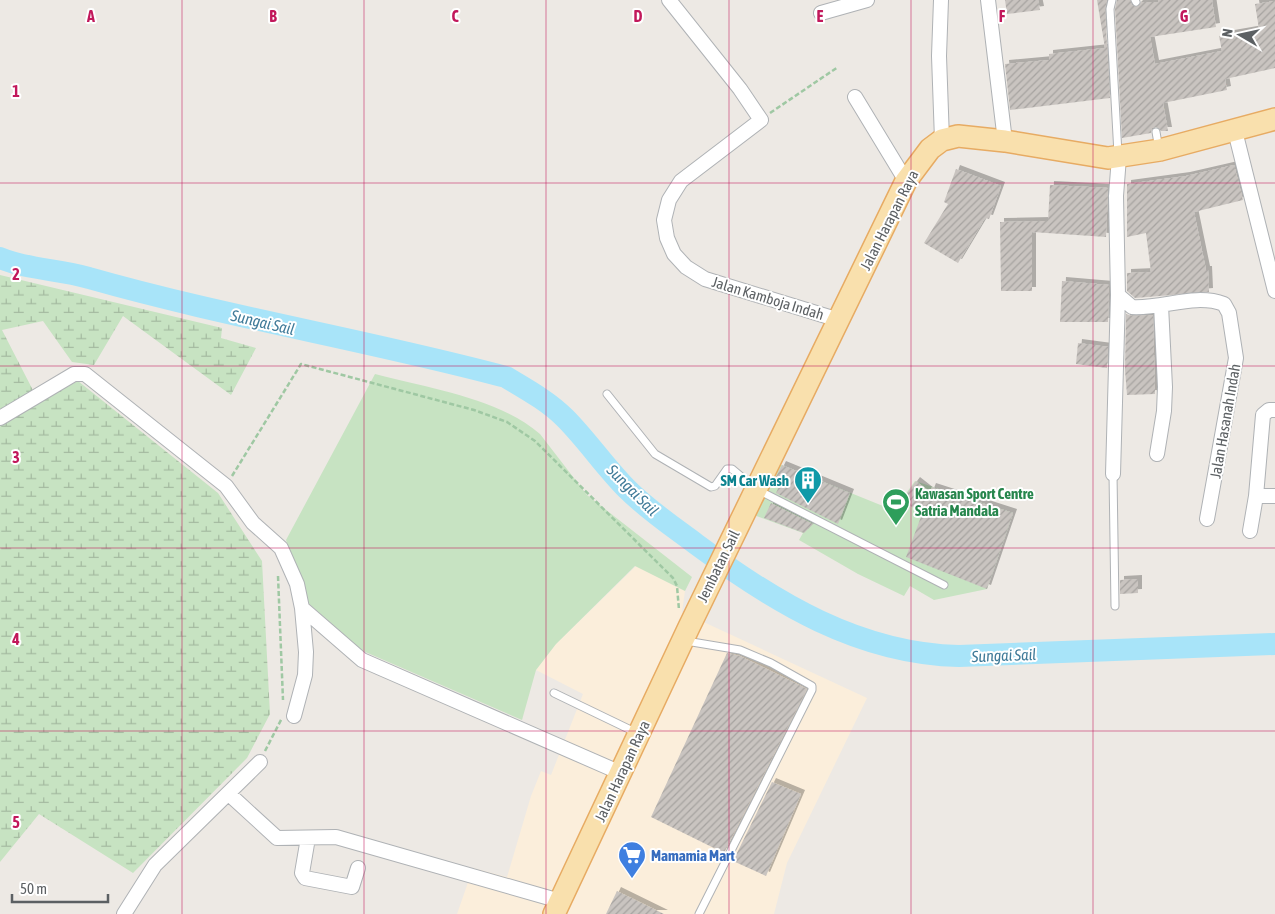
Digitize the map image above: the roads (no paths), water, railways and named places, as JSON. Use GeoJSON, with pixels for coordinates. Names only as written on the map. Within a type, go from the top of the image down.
{"type":"FeatureCollection","features":[{"type":"Feature","properties":{"kind":"main road"},"geometry":{"type":"LineString","coordinates":[[942,140],[966,136],[1096,156],[1118,157],[1158,141],[1235,131],[1275,119]]}},
{"type":"Feature","properties":{"kind":"main road","name":"Jalan Harapan Raya"},"geometry":{"type":"LineString","coordinates":[[752,497],[840,320],[906,181],[921,158],[942,140]]}},
{"type":"Feature","properties":{"kind":"main road","name":"Jembatan Sail"},"geometry":{"type":"LineString","coordinates":[[686,634],[752,497]]}},
{"type":"Feature","properties":{"kind":"main road","name":"Jalan Harapan Raya"},"geometry":{"type":"LineString","coordinates":[[557,908],[686,634]]}},
{"type":"Feature","properties":{"kind":"street","name":"Jalan Kamboja Indah"},"geometry":{"type":"LineString","coordinates":[[669,0],[740,90],[760,120],[681,181],[669,200],[664,220],[667,238],[674,254],[686,267],[705,279],[840,320]]}},
{"type":"Feature","properties":{"kind":"street"},"geometry":{"type":"LineString","coordinates":[[822,13],[867,0]]}},
{"type":"Feature","properties":{"kind":"street"},"geometry":{"type":"LineString","coordinates":[[941,0],[939,56],[942,140]]}},
{"type":"Feature","properties":{"kind":"street"},"geometry":{"type":"LineString","coordinates":[[988,0],[1004,141]]}},
{"type":"Feature","properties":{"kind":"street"},"geometry":{"type":"LineString","coordinates":[[855,97],[906,181]]}},
{"type":"Feature","properties":{"kind":"street"},"geometry":{"type":"LineString","coordinates":[[1235,131],[1275,290]]}},
{"type":"Feature","properties":{"kind":"street"},"geometry":{"type":"LineString","coordinates":[[1113,474],[1118,295],[1116,196],[1118,157]]}},
{"type":"Feature","properties":{"kind":"street","name":"Jalan Hasanah Indah"},"geometry":{"type":"LineString","coordinates":[[1118,295],[1132,307],[1203,300],[1224,304],[1229,313],[1236,358],[1207,519]]}},
{"type":"Feature","properties":{"kind":"street"},"geometry":{"type":"LineString","coordinates":[[1157,454],[1164,411],[1165,387],[1161,305]]}},
{"type":"Feature","properties":{"kind":"street"},"geometry":{"type":"LineString","coordinates":[[0,418],[74,374],[85,374],[226,486],[253,523],[281,548],[297,584],[302,608],[306,652],[305,676],[294,716]]}},
{"type":"Feature","properties":{"kind":"street"},"geometry":{"type":"LineString","coordinates":[[1250,531],[1256,496],[1263,415],[1269,410],[1275,410]]}},
{"type":"Feature","properties":{"kind":"street"},"geometry":{"type":"LineString","coordinates":[[1256,496],[1275,496]]}},
{"type":"Feature","properties":{"kind":"street"},"geometry":{"type":"LineString","coordinates":[[302,608],[362,660],[621,774]]}},
{"type":"Feature","properties":{"kind":"street"},"geometry":{"type":"LineString","coordinates":[[124,914],[155,865],[260,762]]}},
{"type":"Feature","properties":{"kind":"street"},"geometry":{"type":"LineString","coordinates":[[229,794],[274,837],[342,838],[557,908]]}},
{"type":"Feature","properties":{"kind":"street"},"geometry":{"type":"LineString","coordinates":[[308,838],[302,873],[305,878],[352,887],[358,868]]}},
{"type":"Feature","properties":{"kind":"lane"},"geometry":{"type":"LineString","coordinates":[[1112,0],[1110,9],[1118,157]]}},
{"type":"Feature","properties":{"kind":"lane"},"geometry":{"type":"LineString","coordinates":[[608,394],[658,456],[712,486],[715,486],[727,469],[732,469],[752,497],[944,585]]}},
{"type":"Feature","properties":{"kind":"lane"},"geometry":{"type":"LineString","coordinates":[[1113,474],[1115,606]]}},
{"type":"Feature","properties":{"kind":"lane"},"geometry":{"type":"LineString","coordinates":[[686,634],[740,650],[771,663],[812,686],[811,694],[699,914]]}},
{"type":"Feature","properties":{"kind":"lane"},"geometry":{"type":"LineString","coordinates":[[554,693],[640,734]]}},
{"type":"Feature","properties":{"kind":"waterway","name":"Sungai Sail"},"geometry":{"type":"LineString","coordinates":[[0,258],[22,265],[78,275],[193,305],[402,351],[506,377],[537,396],[565,418],[635,497],[660,518],[726,565],[756,586],[819,621],[852,635],[887,646],[922,653],[959,656],[1275,644]]}},
{"type":"Feature","properties":{"kind":"place","name":"SM Car Wash"},"geometry":{"type":"Point","coordinates":[808,504]}},
{"type":"Feature","properties":{"kind":"place","name":"Kawasan Sport Centre Satria Mandala"},"geometry":{"type":"Point","coordinates":[896,526]}},
{"type":"Feature","properties":{"kind":"place","name":"Mamamia Mart"},"geometry":{"type":"Point","coordinates":[632,879]}}]}
